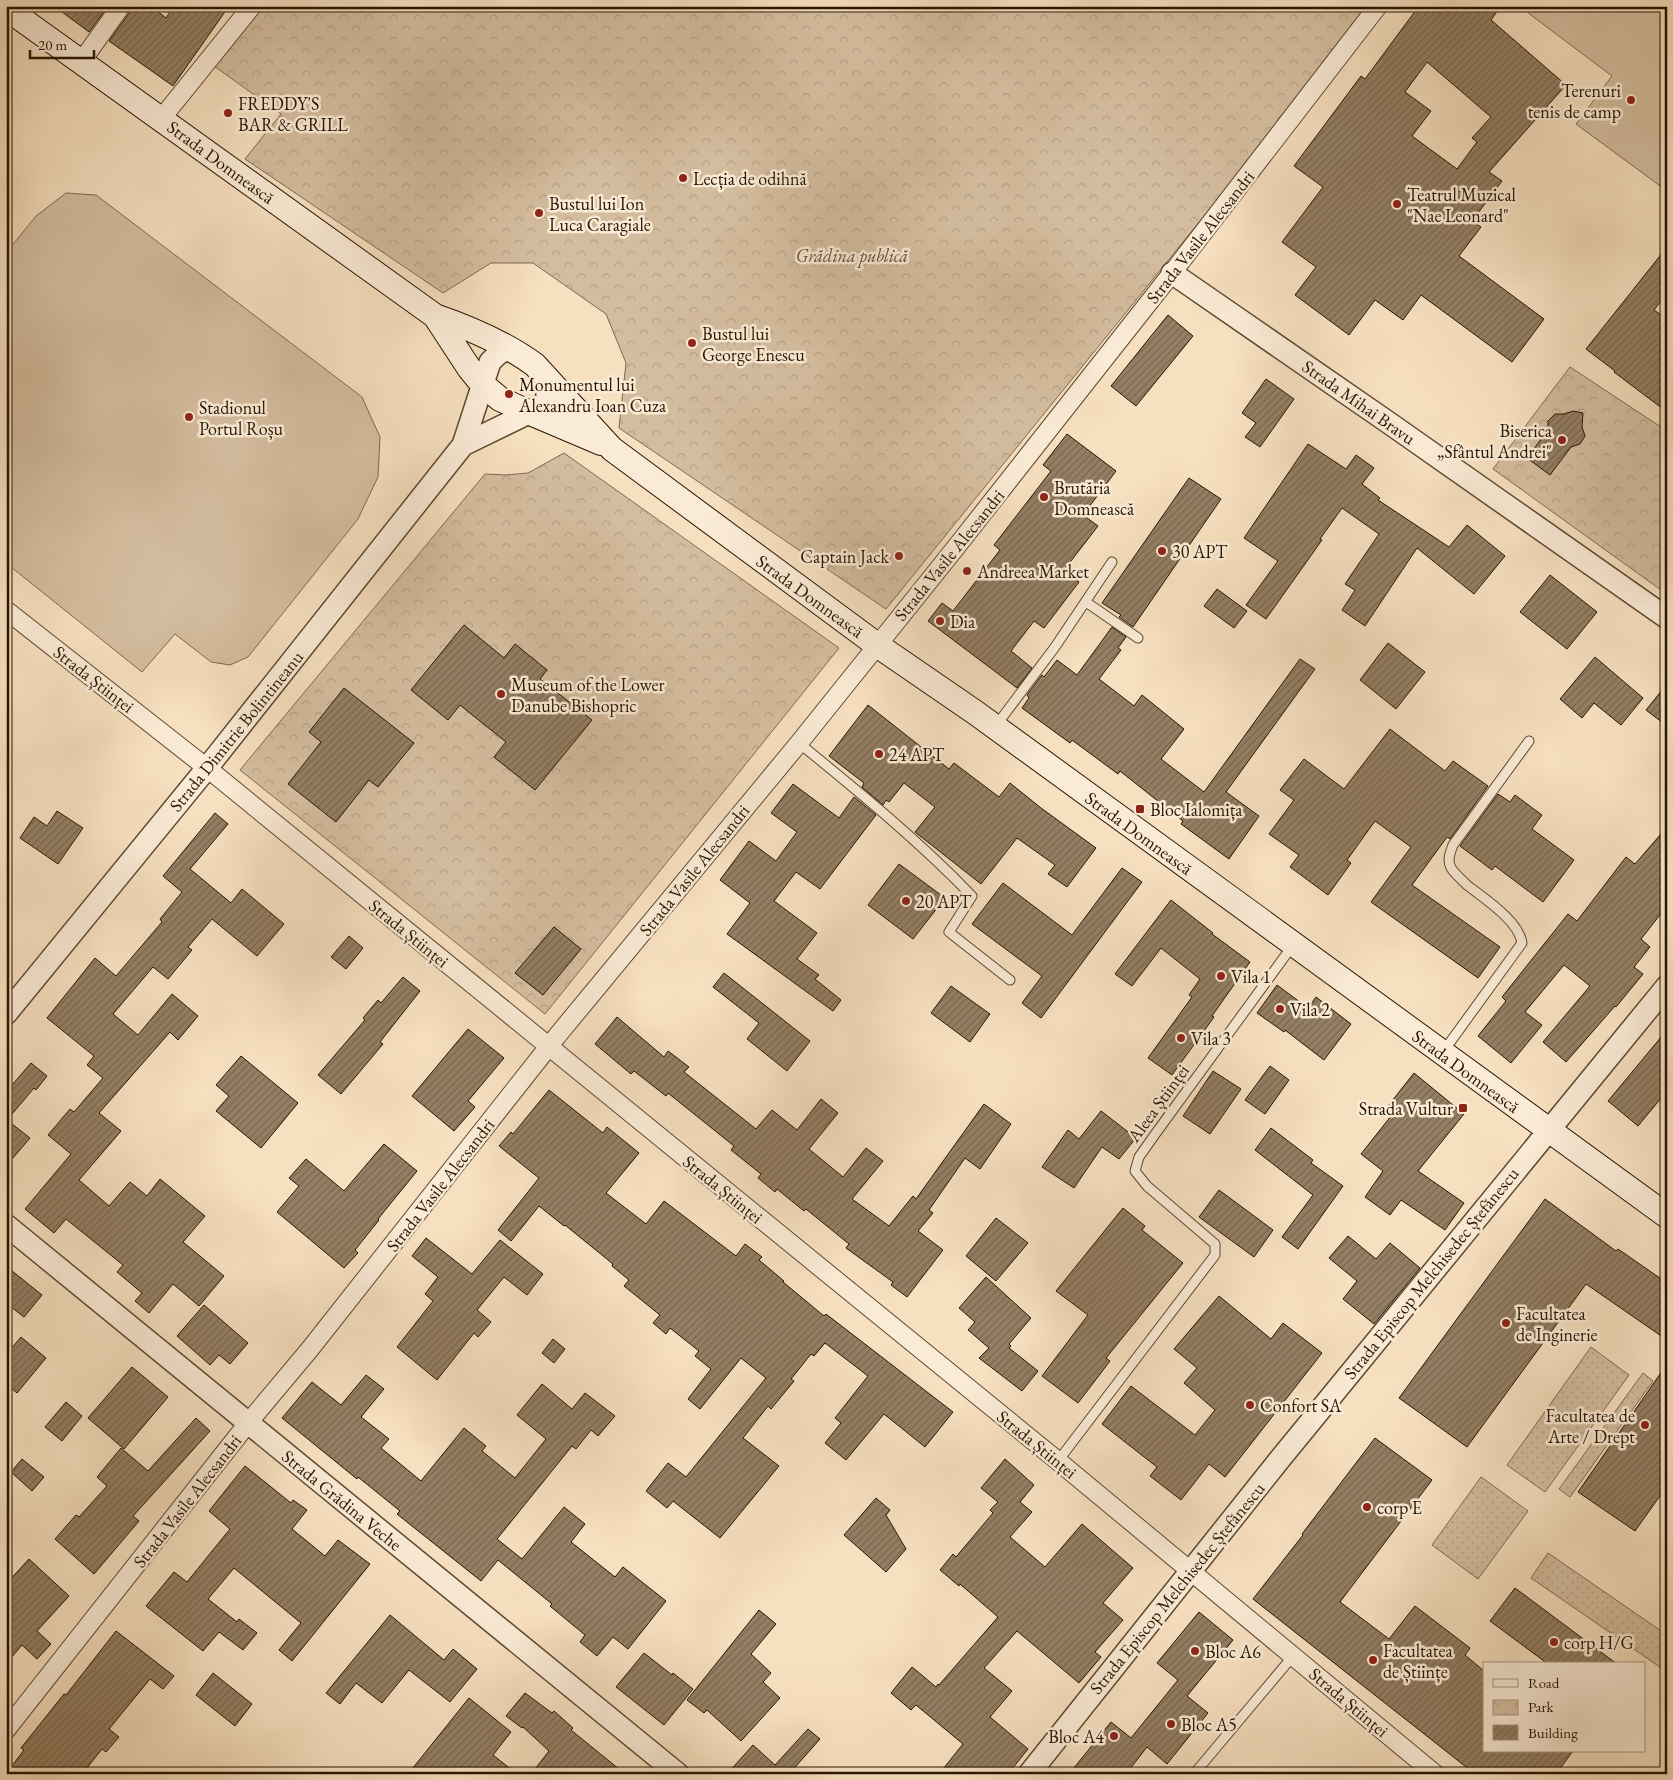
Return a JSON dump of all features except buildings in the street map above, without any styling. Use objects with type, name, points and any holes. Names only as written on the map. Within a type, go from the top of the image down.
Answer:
[{"type":"main road","name":"Strada Domnească","points":[[6,8],[435,316],[460,324],[509,348],[535,365],[612,449]]},
{"type":"main road","name":"Strada Domnească","points":[[435,316],[482,384],[500,399],[612,449],[877,645],[995,727],[1293,946],[1667,1216]]},
{"type":"street","points":[[81,62],[121,6]]},
{"type":"street","points":[[161,119],[252,6]]},
{"type":"street","name":"Strada Vasile Alecsandri","points":[[6,1730],[248,1423],[316,1342],[549,1047],[799,743],[877,645],[1172,273],[1378,6]]},
{"type":"street","name":"Strada Mihai Bravu","points":[[1172,273],[1400,430],[1667,618]]},
{"type":"street","name":"Strada Dimitrie Bolintineanu","points":[[6,1014],[207,768],[463,445],[490,362],[498,354],[509,348]]},
{"type":"street","name":"Strada Dimitrie Bolintineanu","points":[[463,445],[539,408],[546,402],[548,380]]},
{"type":"street","name":"Strada Științei","points":[[6,610],[207,768],[1058,1461],[1435,1774]]},
{"type":"street","name":"Strada Episcop Melchisedec Ștefănescu","points":[[1029,1774],[1190,1571],[1667,986]]},
{"type":"street","name":"Strada Grădina Veche","points":[[6,1225],[678,1774]]},
{"type":"lane","points":[[995,727],[1055,647],[1112,562]]},
{"type":"lane","points":[[1086,602],[1138,638]]},
{"type":"lane","points":[[1442,1053],[1522,944],[1520,935],[1513,924],[1458,877],[1451,867],[1449,857],[1453,845],[1530,741]]},
{"type":"lane","points":[[799,743],[894,821],[940,862],[972,896],[949,932],[1010,980]]},
{"type":"lane","name":"Aleea Științei","points":[[1058,1461],[1215,1255],[1214,1244],[1147,1186],[1135,1171],[1139,1157],[1293,946]]},
{"type":"lane","points":[[1194,1774],[1294,1656]]},
{"type":"green space","name":"Grădina publică","points":[[252,6],[1374,6],[886,609],[619,428],[626,363],[606,314],[533,263],[491,263],[443,293],[245,159],[281,114],[207,61]]},
{"type":"green space","name":"Terenuri tenis de camp","points":[[1519,6],[1648,6],[1656,12],[1660,6],[1667,6],[1667,191],[1576,124],[1612,76]]},
{"type":"green space","name":"Stadionul Portul Roșu","points":[[66,193],[96,195],[362,397],[380,437],[378,477],[358,519],[248,657],[230,665],[211,662],[175,634],[142,672],[6,563],[6,253],[36,216]]},
{"type":"green space","points":[[1570,367],[1667,431],[1667,582],[1661,590],[1493,469]]},
{"type":"green space","points":[[564,453],[839,648],[545,1014],[240,770],[485,474],[528,473]]},
{"type":"green space","points":[[1591,1347],[1629,1375],[1545,1492],[1507,1465]]},
{"type":"green space","points":[[1643,1373],[1653,1381],[1570,1497],[1559,1489]]},
{"type":"green space","points":[[1481,1477],[1528,1511],[1478,1579],[1432,1545]]},
{"type":"green space","points":[[1548,1553],[1667,1635],[1667,1672],[1531,1578]]},
{"type":"place","name":"Terenuri tenis de camp","points":[[1631,100]]},
{"type":"place","name":"FREDDY'S BAR & GRILL","points":[[228,113]]},
{"type":"place","name":"Lecția de odihnă","points":[[683,178]]},
{"type":"place","name":"Teatrul Muzical \"Nae Leonard\"","points":[[1397,204]]},
{"type":"place","name":"Bustul lui Ion Luca Caragiale","points":[[539,213]]},
{"type":"place","name":"Bustul lui George Enescu","points":[[692,343]]},
{"type":"place","name":"Monumentul lui Alexandru Ioan Cuza","points":[[509,394]]},
{"type":"place","name":"Stadionul Portul Roșu","points":[[189,417]]},
{"type":"place","name":"Biserica „Sfântul Andrei\"","points":[[1562,440]]},
{"type":"place","name":"Brutăria Domnească","points":[[1044,497]]},
{"type":"place","name":"30 APT","points":[[1162,551]]},
{"type":"place","name":"Captain Jack","points":[[899,556]]},
{"type":"place","name":"Andreea Market","points":[[967,571]]},
{"type":"place","name":"Dia","points":[[940,621]]},
{"type":"place","name":"Museum of the Lower Danube Bishopric","points":[[501,694]]},
{"type":"place","name":"24 APT","points":[[879,754]]},
{"type":"place","name":"Bloc Ialomița","points":[[1140,809]]},
{"type":"place","name":"20 APT","points":[[906,901]]},
{"type":"place","name":"Vila 1","points":[[1221,976]]},
{"type":"place","name":"Vila 2","points":[[1280,1009]]},
{"type":"place","name":"Vila 3","points":[[1181,1038]]},
{"type":"place","name":"Strada Vultur","points":[[1463,1108]]},
{"type":"place","name":"Facultatea de Inginerie","points":[[1506,1323]]},
{"type":"place","name":"Confort SA","points":[[1250,1405]]},
{"type":"place","name":"Facultatea de Arte / Drept","points":[[1645,1425]]},
{"type":"place","name":"corp E","points":[[1367,1507]]},
{"type":"place","name":"corp H/G","points":[[1554,1642]]},
{"type":"place","name":"Bloc A6","points":[[1195,1651]]},
{"type":"place","name":"Facultatea de Științe","points":[[1373,1660]]},
{"type":"place","name":"Bloc A5","points":[[1171,1724]]},
{"type":"place","name":"Bloc A4","points":[[1114,1736]]}]
